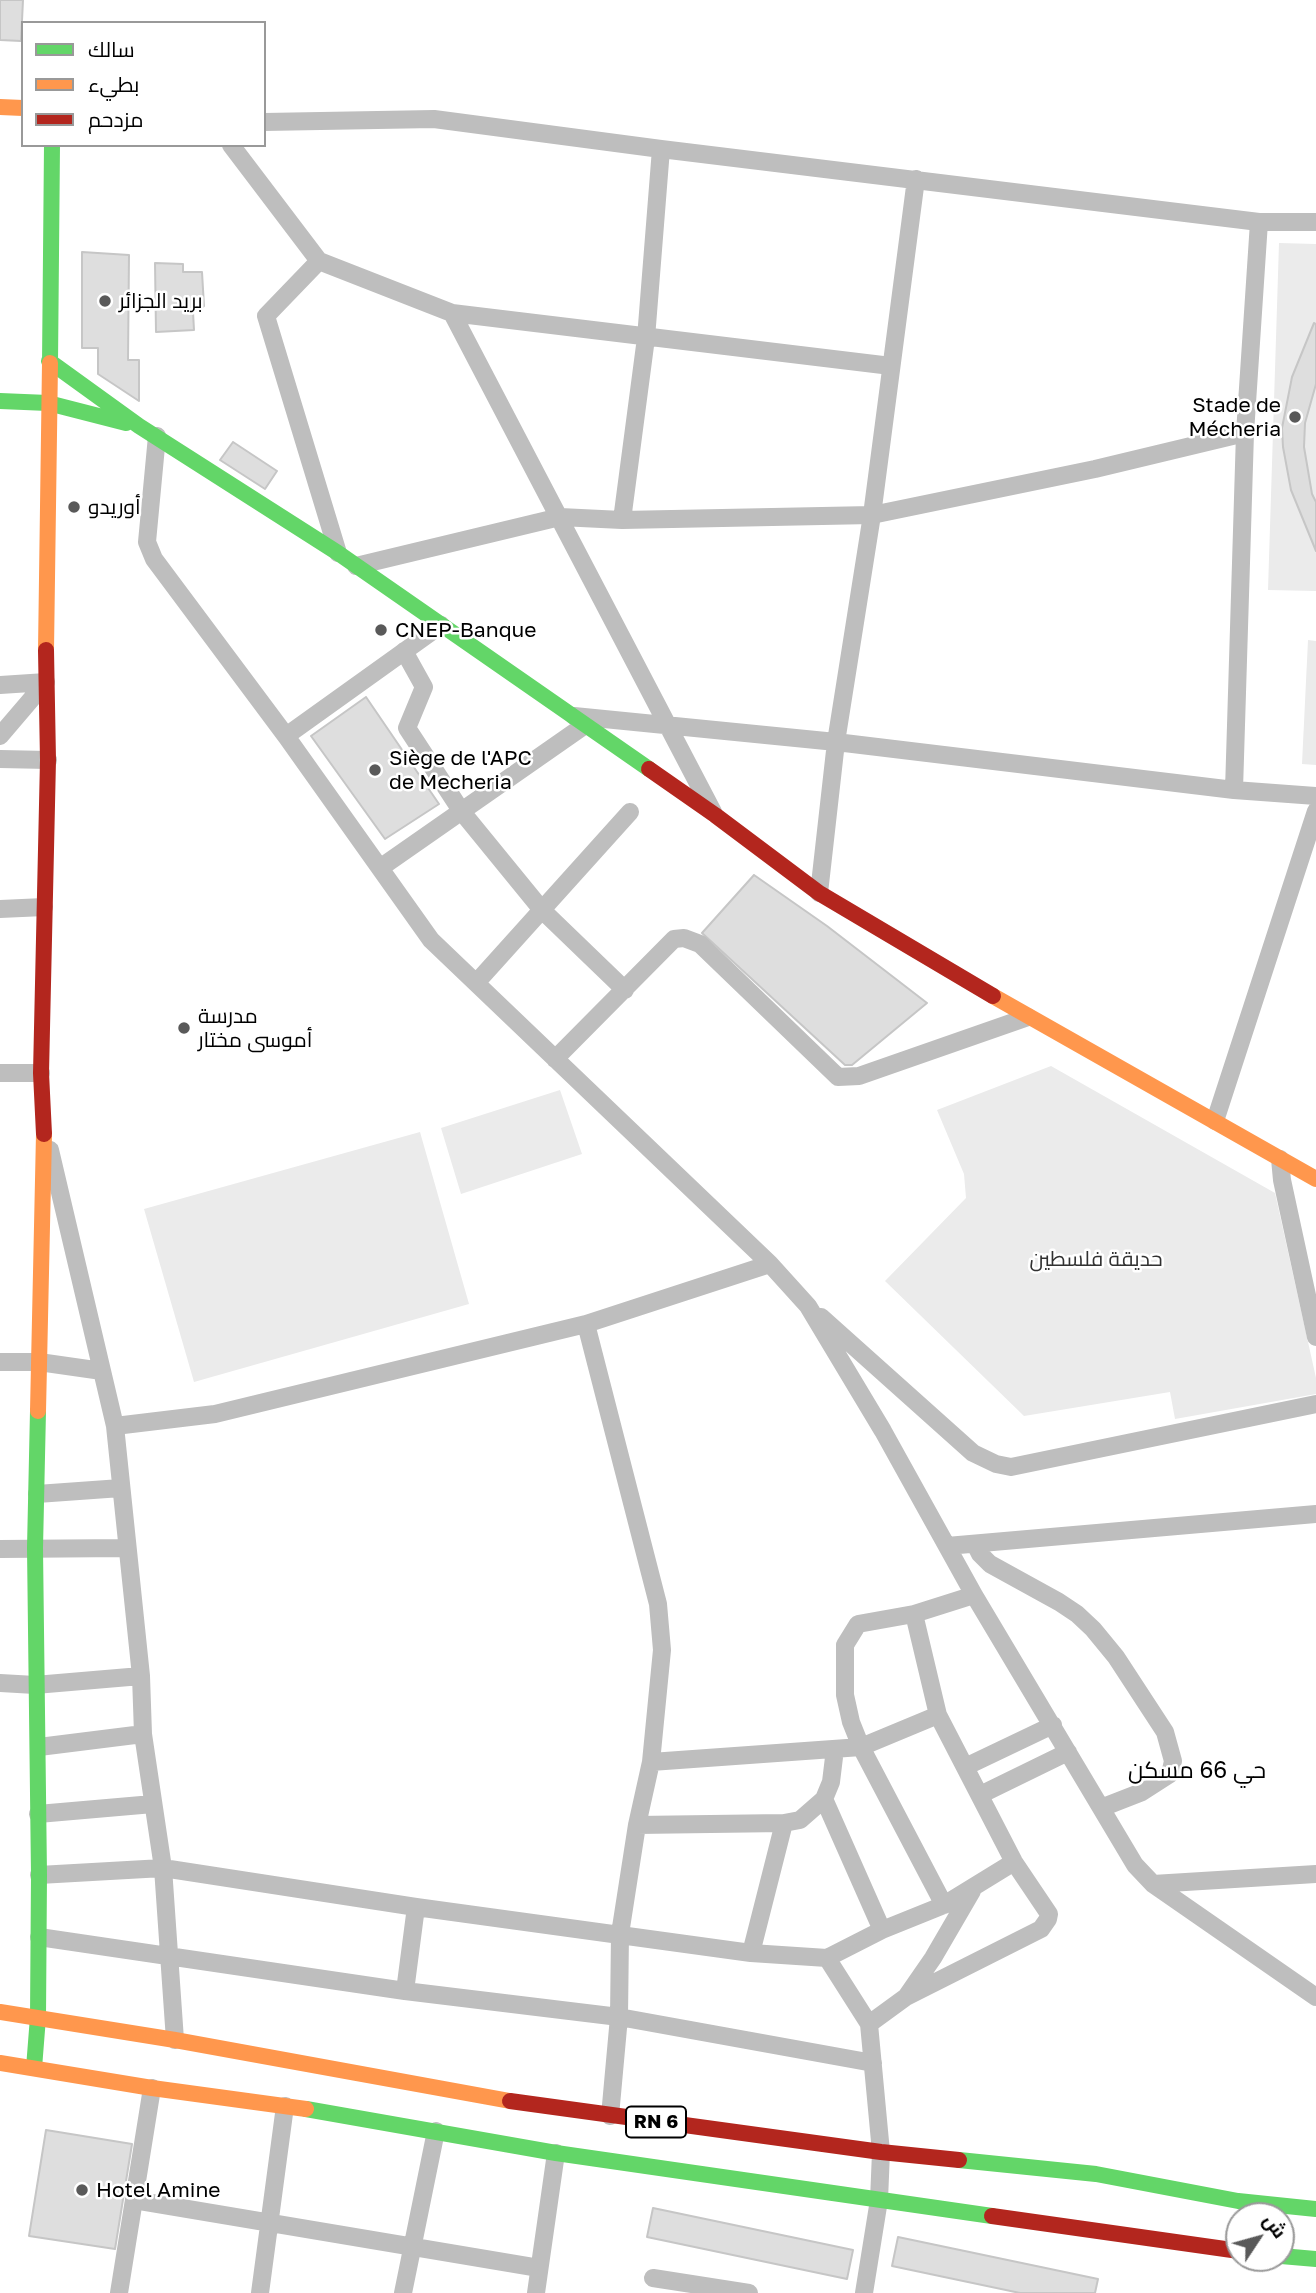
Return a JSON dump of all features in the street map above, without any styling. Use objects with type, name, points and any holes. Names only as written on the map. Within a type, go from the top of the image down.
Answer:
[{"type":"main road","points":[[0,107],[21,108]]},
{"type":"main road","points":[[34,2068],[39,1937],[35,1548],[44,1126],[41,1073],[48,760],[46,682],[51,147]]},
{"type":"main road","points":[[49,361],[139,426],[338,553],[715,815],[819,893],[1028,1017],[1316,1179]]},
{"type":"main road","points":[[0,401],[48,402],[139,426]]},
{"type":"main road","name":"RN 6","points":[[0,2012],[175,2039],[480,2097],[881,2152],[1096,2174],[1238,2202],[1316,2209]]},
{"type":"main road","name":"RN 6","points":[[0,2063],[436,2130],[555,2153],[1225,2249]]},
{"type":"main road","points":[[1295,2257],[1316,2259]]},
{"type":"street","points":[[266,122],[434,119],[1259,222],[1315,219]]},
{"type":"street","points":[[233,147],[319,261],[453,313],[891,366]]},
{"type":"street","points":[[622,520],[646,338],[661,149]]},
{"type":"street","points":[[819,893],[836,742],[872,515],[916,179]]},
{"type":"street","points":[[1234,790],[1245,433],[1259,222]]},
{"type":"street","points":[[319,261],[266,316],[338,553]]},
{"type":"street","points":[[453,313],[715,815]]},
{"type":"street","points":[[356,566],[560,517],[622,520],[872,515],[1095,469],[1245,433]]},
{"type":"street","points":[[157,436],[147,542],[150,551],[431,940],[770,1264],[808,1306],[973,1453],[996,1465],[1010,1467],[1316,1404]]},
{"type":"street","points":[[286,736],[441,625]]},
{"type":"street","points":[[404,651],[424,687],[407,729],[462,812],[542,910],[625,990]]},
{"type":"street","points":[[0,685],[46,682]]},
{"type":"street","points":[[0,736],[46,682]]},
{"type":"street","points":[[380,869],[462,812],[578,720],[667,724],[1234,790],[1316,796]]},
{"type":"street","points":[[0,759],[48,760]]},
{"type":"street","points":[[1215,1121],[1316,811]]},
{"type":"street","points":[[476,983],[630,812]]},
{"type":"street","points":[[0,909],[44,907]]},
{"type":"street","points":[[555,1059],[674,939],[692,940],[838,1077],[859,1076],[1028,1017]]},
{"type":"street","points":[[0,1073],[41,1073]]},
{"type":"street","points":[[44,1126],[115,1426],[141,1676],[144,1734],[163,1868],[175,2039]]},
{"type":"street","points":[[1280,1159],[1282,1180],[1316,1337]]},
{"type":"street","points":[[115,1426],[215,1415],[586,1324],[770,1264]]},
{"type":"street","points":[[808,1306],[1125,1851],[1153,1884],[1316,1997]]},
{"type":"street","points":[[586,1324],[658,1604],[662,1650],[651,1762],[637,1825],[620,1934],[619,2017],[610,2116]]},
{"type":"street","points":[[0,1362],[39,1362],[102,1371]]},
{"type":"street","points":[[37,1493],[121,1488]]},
{"type":"street","points":[[947,1546],[1316,1514]]},
{"type":"street","points":[[975,1544],[990,1564],[1059,1602],[1093,1629],[1116,1657],[1165,1731],[1173,1761],[1170,1774],[1142,1792],[1101,1808]]},
{"type":"street","points":[[0,1549],[127,1548]]},
{"type":"street","points":[[944,1905],[861,1747],[851,1722],[845,1695],[845,1645],[858,1624],[915,1614],[974,1595]]},
{"type":"street","points":[[869,2024],[906,1997],[1041,1929],[1049,1914],[1014,1862],[938,1715],[915,1614]]},
{"type":"street","points":[[0,1683],[36,1685],[141,1676]]},
{"type":"street","points":[[651,1762],[861,1747],[938,1715]]},
{"type":"street","points":[[965,1767],[1053,1725]]},
{"type":"street","points":[[38,1747],[144,1734]]},
{"type":"street","points":[[637,1825],[783,1823],[800,1820],[824,1799],[831,1782],[835,1749]]},
{"type":"street","points":[[980,1795],[1068,1752]]},
{"type":"street","points":[[824,1799],[882,1930]]},
{"type":"street","points":[[38,1814],[153,1804]]},
{"type":"street","points":[[751,1953],[783,1823]]},
{"type":"street","points":[[39,1875],[163,1868],[416,1907],[751,1953],[827,1958],[882,1930],[944,1905],[1014,1862]]},
{"type":"street","points":[[1153,1884],[1316,1874]]},
{"type":"street","points":[[906,1997],[933,1958],[974,1888]]},
{"type":"street","points":[[405,1991],[416,1907]]},
{"type":"street","points":[[39,1937],[405,1991],[619,2017],[873,2063]]},
{"type":"street","points":[[827,1958],[869,2024],[881,2152],[879,2200],[863,2293]]},
{"type":"street","points":[[118,2293],[152,2088]]},
{"type":"street","points":[[260,2293],[285,2106]]},
{"type":"street","points":[[404,2293],[436,2130]]},
{"type":"street","points":[[536,2293],[555,2153]]},
{"type":"street","points":[[134,2200],[539,2268]]},
{"type":"street","points":[[653,2278],[749,2293]]},
{"type":"green space","name":"Stade de Mécheria","points":[[1279,243],[1316,244],[1316,591],[1268,590]]},
{"type":"green space","points":[[1308,640],[1316,641],[1316,765],[1302,764]]},
{"type":"green space","name":"حديقة فلسطين","points":[[1051,1066],[1275,1193],[1316,1378],[1316,1394],[1175,1419],[1170,1392],[1024,1416],[885,1281],[966,1198],[964,1174],[937,1110]]},
{"type":"green space","points":[[560,1090],[582,1154],[461,1194],[441,1128]]},
{"type":"green space","points":[[420,1132],[469,1304],[194,1382],[144,1209]]},
{"type":"building","points":[[0,0],[23,0],[21,41],[0,40]]},
{"type":"building","name":"بريد الجزائر","points":[[82,252],[129,255],[128,360],[139,360],[139,401],[98,374],[98,348],[82,348]]},
{"type":"building","points":[[155,263],[183,264],[183,272],[202,272],[204,306],[193,312],[194,330],[156,332]]},
{"type":"building","points":[[1314,323],[1316,384],[1305,423],[1304,447],[1312,494],[1316,502],[1316,551],[1291,490],[1282,428],[1292,377]]},
{"type":"building","points":[[233,442],[277,471],[265,489],[220,460]]},
{"type":"building","name":"Siège de l'APC de Mecheria","points":[[366,697],[439,804],[385,839],[311,736]]},
{"type":"building","points":[[754,875],[827,926],[927,1003],[852,1065],[845,1065],[702,933]]},
{"type":"building","name":"Hotel Amine","points":[[46,2130],[132,2144],[115,2249],[29,2236]]},
{"type":"building","points":[[653,2208],[853,2250],[847,2279],[647,2237]]},
{"type":"building","points":[[898,2237],[1098,2279],[1095,2293],[1020,2293],[892,2266]]},
{"type":"traffic: fast","points":[[50,363],[52,147]]},
{"type":"traffic: fast","points":[[49,361],[139,426],[338,553],[649,769]]},
{"type":"traffic: fast","points":[[0,401],[48,403],[126,423]]},
{"type":"traffic: fast","points":[[34,2068],[38,2017],[39,1875],[35,1548],[38,1411]]},
{"type":"traffic: fast","points":[[306,2109],[556,2153],[992,2216]]},
{"type":"traffic: fast","points":[[959,2160],[1096,2174],[1238,2201],[1316,2209]]},
{"type":"traffic: fast","points":[[1295,2257],[1316,2259]]},
{"type":"traffic: slow","points":[[0,107],[21,108]]},
{"type":"traffic: slow","points":[[46,650],[50,363]]},
{"type":"traffic: slow","points":[[993,996],[1316,1179]]},
{"type":"traffic: slow","points":[[38,1411],[44,1134]]},
{"type":"traffic: slow","points":[[0,2012],[175,2040],[510,2101]]},
{"type":"traffic: slow","points":[[0,2063],[152,2088],[306,2109]]},
{"type":"traffic: jam","points":[[44,1134],[41,1073],[48,760],[46,650]]},
{"type":"traffic: jam","points":[[649,769],[819,893],[993,996]]},
{"type":"traffic: jam","points":[[510,2101],[881,2152],[959,2160]]},
{"type":"traffic: jam","points":[[992,2216],[1225,2249]]},
{"type":"place","name":"بريد الجزائر","points":[[105,301]]},
{"type":"place","name":"Stade de Mécheria","points":[[1295,417]]},
{"type":"place","name":"أوريدو","points":[[74,507]]},
{"type":"place","name":"CNEP-Banque","points":[[381,630]]},
{"type":"place","name":"Siège de l'APC de Mecheria","points":[[375,770]]},
{"type":"place","name":"مدرسة أموسى مختار","points":[[184,1028]]},
{"type":"place","name":"Hotel Amine","points":[[82,2190]]},
{"type":"district","name":"حي 66 مسكن","points":[[1197,1771]]}]
